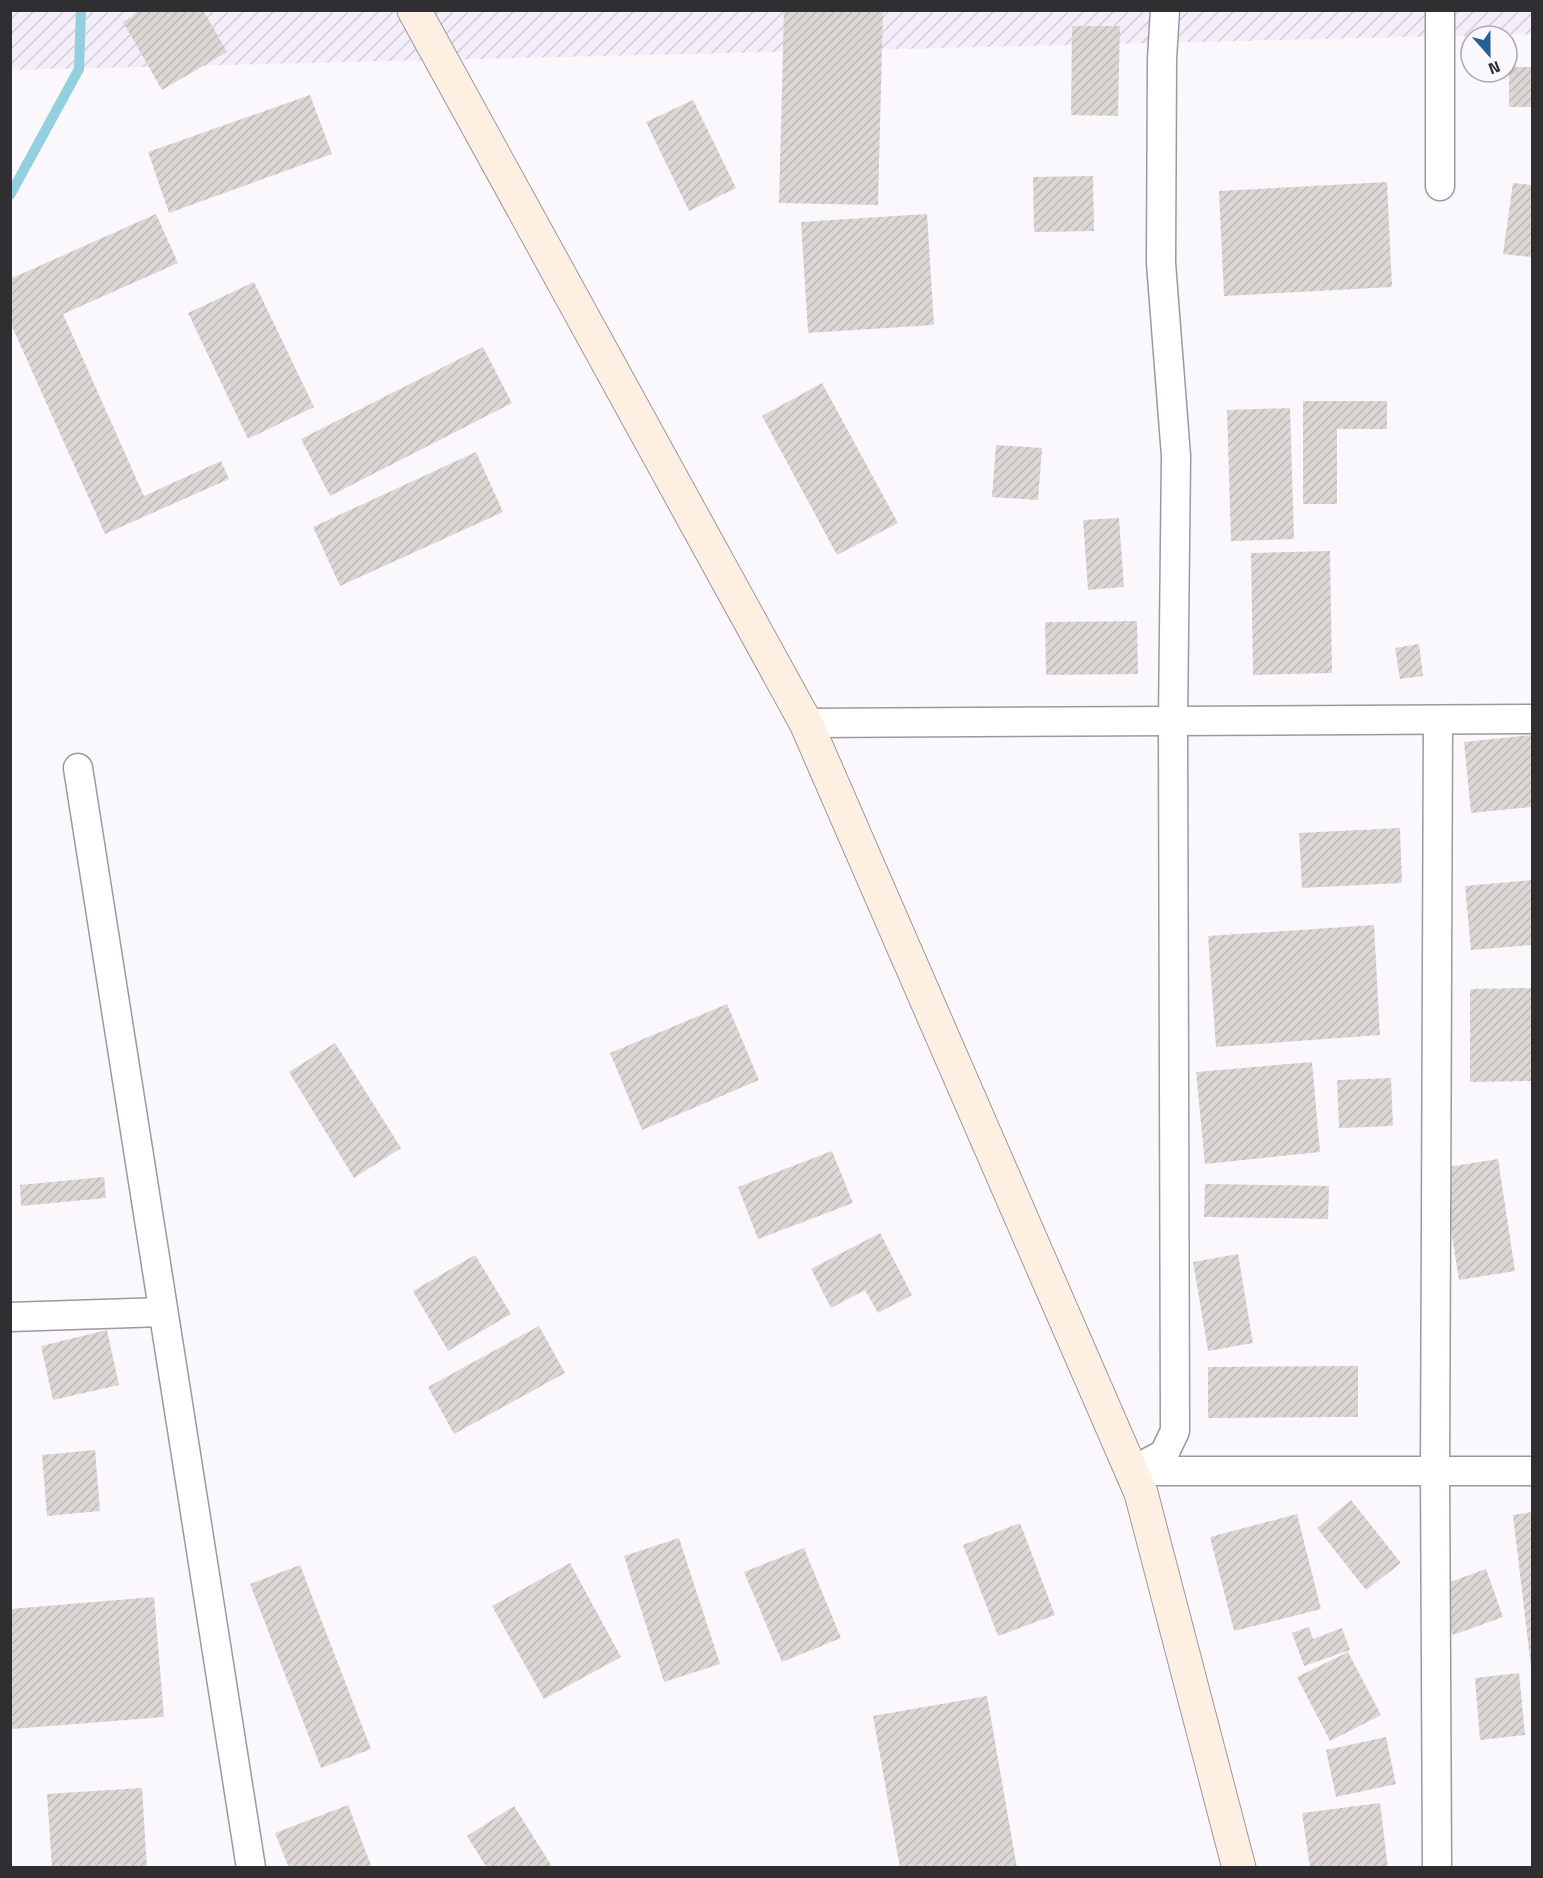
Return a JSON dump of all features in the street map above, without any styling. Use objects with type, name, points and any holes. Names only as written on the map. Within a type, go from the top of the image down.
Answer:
[{"type":"main road","points":[[414,10],[806,723],[1132,1470],[1141,1494],[1239,1868]]},
{"type":"street","points":[[1132,1470],[1164,1454],[1175,1431],[1173,721],[1176,456],[1161,263],[1162,59],[1165,10]]},
{"type":"street","points":[[1440,10],[1440,186]]},
{"type":"street","points":[[806,723],[1533,719]]},
{"type":"street","points":[[1437,1868],[1435,1471],[1438,720]]},
{"type":"street","points":[[78,768],[251,1868]]},
{"type":"street","points":[[10,1317],[164,1312]]},
{"type":"street","points":[[1132,1470],[1533,1471]]},
{"type":"shaded area","points":[[1532,10],[1532,34],[1519,34],[1519,24],[1459,24],[1459,36],[11,70],[10,11]]},
{"type":"building","points":[[143,10],[203,10],[227,52],[162,90],[123,22]]},
{"type":"building","points":[[784,10],[883,10],[878,205],[779,203]]},
{"type":"building","points":[[1072,26],[1120,26],[1118,116],[1071,115]]},
{"type":"building","points":[[1519,67],[1532,67],[1532,107],[1509,107],[1509,84],[1519,84]]},
{"type":"building","points":[[310,95],[332,154],[169,213],[148,152]]},
{"type":"building","points":[[693,100],[736,188],[689,211],[646,122]]},
{"type":"building","points":[[1093,176],[1094,231],[1034,232],[1033,177]]},
{"type":"building","points":[[1387,182],[1392,287],[1224,296],[1219,191]]},
{"type":"building","points":[[1513,183],[1532,185],[1532,257],[1503,254]]},
{"type":"building","points":[[156,214],[178,263],[63,314],[144,496],[221,461],[229,479],[105,534],[10,322],[10,279]]},
{"type":"building","points":[[927,214],[934,325],[808,333],[801,222]]},
{"type":"building","points":[[254,282],[314,407],[248,439],[188,313]]},
{"type":"building","points":[[483,347],[512,403],[330,496],[301,439]]},
{"type":"building","points":[[822,383],[898,523],[837,555],[762,416]]},
{"type":"building","points":[[1303,401],[1387,401],[1387,429],[1337,429],[1337,504],[1303,504]]},
{"type":"building","points":[[1290,408],[1294,539],[1231,541],[1227,410]]},
{"type":"building","points":[[996,445],[1042,448],[1038,500],[992,497]]},
{"type":"building","points":[[476,452],[503,512],[340,586],[313,527]]},
{"type":"building","points":[[1119,518],[1124,587],[1088,590],[1083,520]]},
{"type":"building","points":[[1330,551],[1332,673],[1253,675],[1251,553]]},
{"type":"building","points":[[1137,621],[1138,674],[1046,675],[1045,622]]},
{"type":"building","points":[[1419,644],[1423,676],[1400,679],[1395,648]]},
{"type":"building","points":[[1532,735],[1532,807],[1471,813],[1464,742]]},
{"type":"building","points":[[1400,828],[1402,883],[1302,888],[1299,833]]},
{"type":"building","points":[[1532,880],[1532,945],[1471,950],[1465,886]]},
{"type":"building","points":[[1374,925],[1380,1035],[1216,1047],[1208,936]]},
{"type":"building","points":[[1532,988],[1532,1081],[1470,1082],[1470,989]]},
{"type":"building","points":[[727,1004],[759,1080],[642,1130],[610,1053]]},
{"type":"building","points":[[335,1043],[401,1148],[354,1178],[289,1072]]},
{"type":"building","points":[[1312,1062],[1320,1152],[1205,1164],[1196,1072]]},
{"type":"building","points":[[1391,1078],[1393,1126],[1339,1128],[1337,1080]]},
{"type":"building","points":[[832,1151],[853,1203],[758,1239],[738,1187]]},
{"type":"building","points":[[1498,1159],[1515,1271],[1459,1280],[1441,1168]]},
{"type":"building","points":[[104,1177],[106,1198],[21,1206],[20,1185]]},
{"type":"building","points":[[1205,1184],[1329,1186],[1328,1219],[1204,1217]]},
{"type":"building","points":[[880,1233],[912,1295],[878,1313],[865,1290],[831,1308],[811,1269]]},
{"type":"building","points":[[1238,1254],[1253,1343],[1208,1351],[1193,1262]]},
{"type":"building","points":[[475,1255],[511,1314],[448,1351],[413,1291]]},
{"type":"building","points":[[539,1326],[565,1373],[454,1434],[428,1387]]},
{"type":"building","points":[[107,1330],[119,1385],[53,1400],[41,1346]]},
{"type":"building","points":[[1358,1366],[1358,1417],[1208,1418],[1208,1367]]},
{"type":"building","points":[[95,1450],[100,1511],[47,1516],[42,1455]]},
{"type":"building","points":[[1351,1500],[1401,1563],[1366,1590],[1317,1528]]},
{"type":"building","points":[[1532,1512],[1532,1667],[1531,1667],[1513,1515]]},
{"type":"building","points":[[1297,1514],[1321,1609],[1234,1631],[1210,1537]]},
{"type":"building","points":[[1020,1523],[1055,1615],[998,1636],[963,1545]]},
{"type":"building","points":[[679,1538],[720,1664],[664,1682],[624,1556]]},
{"type":"building","points":[[804,1548],[841,1638],[782,1662],[744,1572]]},
{"type":"building","points":[[570,1563],[621,1657],[544,1699],[492,1606]]},
{"type":"building","points":[[300,1565],[371,1749],[321,1768],[250,1584]]},
{"type":"building","points":[[1486,1569],[1503,1617],[1453,1635],[1436,1587]]},
{"type":"building","points":[[154,1597],[164,1717],[12,1729],[10,1609]]},
{"type":"building","points":[[1309,1627],[1313,1639],[1342,1628],[1350,1650],[1304,1666],[1292,1633]]},
{"type":"building","points":[[1348,1652],[1381,1715],[1330,1741],[1297,1677]]},
{"type":"building","points":[[1519,1673],[1525,1735],[1480,1740],[1475,1678]]},
{"type":"building","points":[[987,1696],[1017,1868],[900,1868],[873,1716]]},
{"type":"building","points":[[1386,1737],[1396,1784],[1336,1797],[1326,1750]]},
{"type":"building","points":[[142,1788],[147,1868],[52,1868],[47,1794]]},
{"type":"building","points":[[1380,1803],[1388,1868],[1310,1868],[1302,1813]]},
{"type":"building","points":[[348,1805],[372,1868],[289,1868],[275,1833]]},
{"type":"building","points":[[514,1806],[553,1868],[487,1868],[467,1836]]},
{"type":"waterway","points":[[10,195],[79,69],[81,10]]}]
